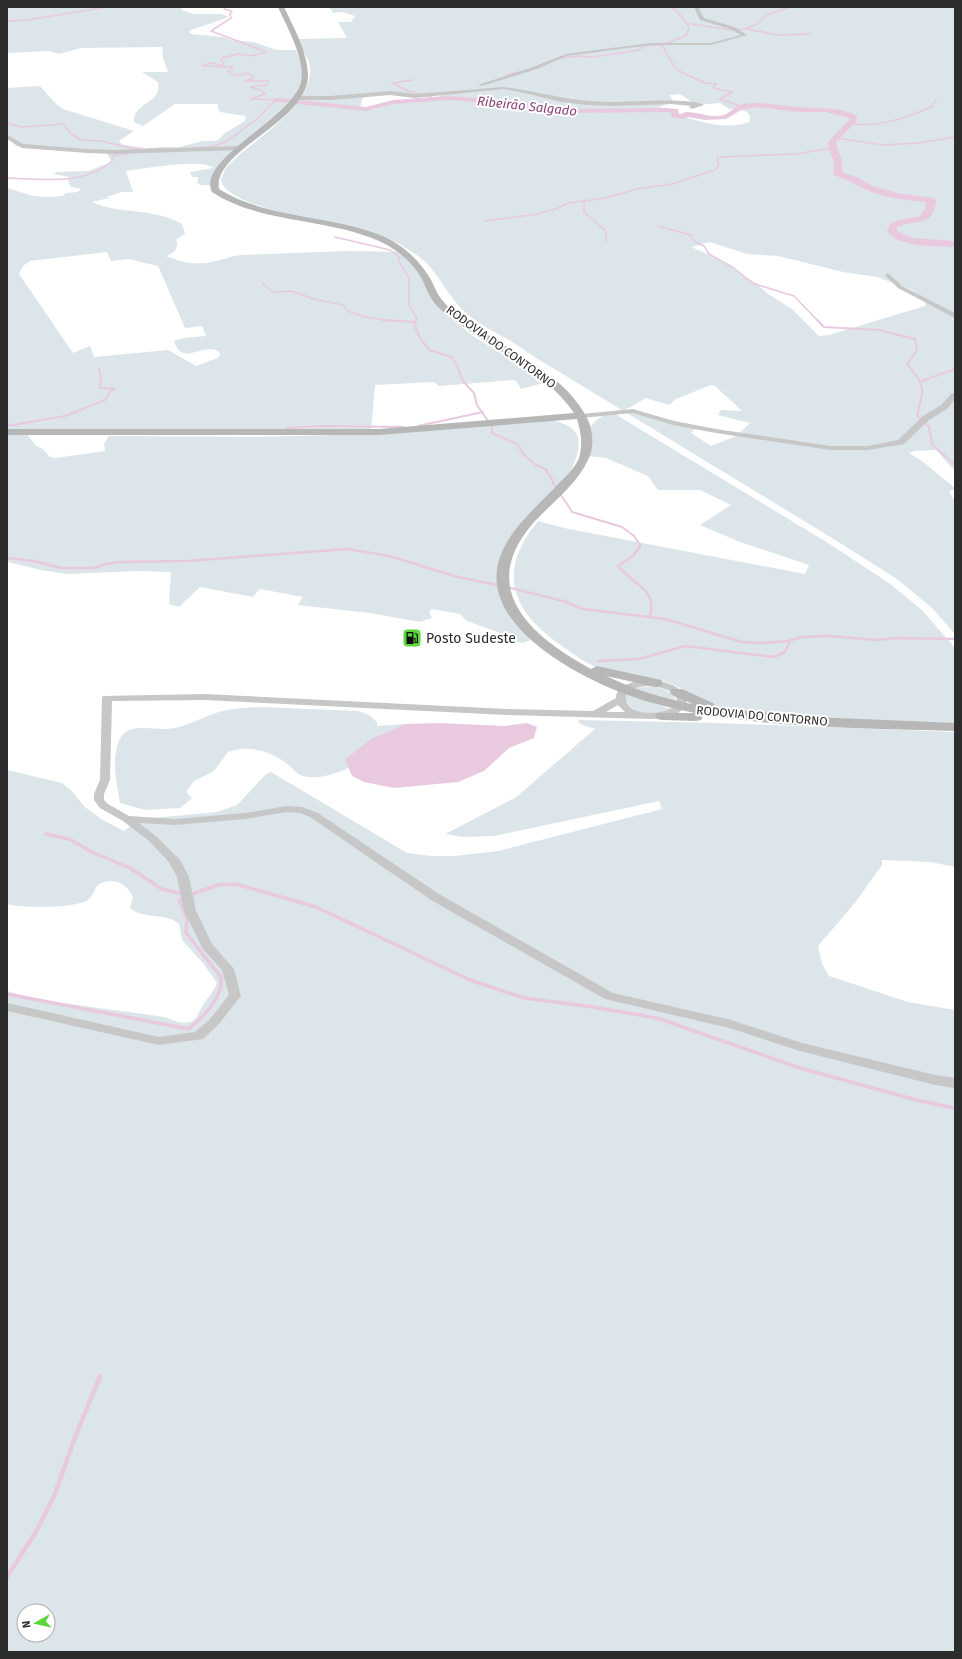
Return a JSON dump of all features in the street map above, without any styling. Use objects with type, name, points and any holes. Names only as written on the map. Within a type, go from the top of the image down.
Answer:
[{"type":"main road","name":"RODOVIA DO CONTORNO","points":[[281,7],[294,36],[304,66],[305,82],[297,98],[224,162],[216,172],[213,183],[215,190],[224,197],[264,210],[324,222],[372,235],[400,248],[419,267],[438,302],[480,334],[538,371],[556,385],[574,405],[581,416],[587,437],[584,457],[574,475],[519,533],[506,558],[502,582],[505,594],[517,619],[537,640],[621,695],[680,707],[739,716],[849,724],[955,726]]},
{"type":"main road","points":[[7,432],[379,432],[581,416]]},
{"type":"main road","points":[[564,659],[611,674],[656,683]]},
{"type":"main road","points":[[677,692],[703,705],[739,716]]},
{"type":"main road","points":[[662,716],[739,716]]},
{"type":"street","points":[[454,93],[535,68],[566,55],[651,44],[711,44],[746,35],[732,28],[702,19],[696,7]]},
{"type":"street","points":[[297,98],[331,98],[390,93],[410,96],[509,88],[555,99],[587,103],[611,104],[671,102],[701,105],[692,107]]},
{"type":"street","points":[[7,137],[22,146],[87,151],[115,152],[240,148]]},
{"type":"street","points":[[888,275],[904,289],[955,316]]},
{"type":"street","points":[[581,416],[633,411],[673,423],[716,432],[830,448],[868,448],[901,442],[926,418],[944,406],[955,395]]},
{"type":"street","points":[[7,1007],[159,1041],[198,1036],[214,1022],[235,996],[228,969],[208,946],[190,911],[183,877],[174,860],[154,839],[127,819],[104,806],[99,800],[99,794],[105,780],[107,698],[205,696],[507,712],[646,716],[662,716],[675,711],[680,707],[682,701],[681,696],[677,692],[664,685],[656,683],[637,684],[596,714]]},
{"type":"street","points":[[621,695],[623,706],[629,711],[646,716]]},
{"type":"street","points":[[127,819],[175,822],[245,816],[287,809],[302,810],[314,814],[435,897],[608,996],[731,1024],[800,1047],[935,1080],[955,1083]]},
{"type":"shaded area","points":[[7,7],[179,7],[182,8],[181,10],[194,14],[221,14],[229,17],[191,30],[189,32],[191,34],[253,42],[277,50],[296,50],[302,64],[302,80],[296,94],[286,108],[221,165],[215,185],[201,185],[197,183],[198,177],[192,177],[190,172],[213,168],[207,165],[185,164],[145,168],[126,171],[133,192],[121,192],[107,197],[109,198],[92,202],[114,209],[159,215],[182,224],[185,233],[176,240],[177,246],[175,250],[166,256],[191,263],[209,263],[241,255],[349,251],[402,252],[409,259],[440,306],[454,321],[473,336],[547,382],[521,389],[516,381],[512,380],[439,386],[434,382],[375,385],[371,430],[7,430],[7,188],[33,196],[63,196],[66,193],[78,192],[81,189],[71,187],[68,181],[69,177],[54,174],[56,172],[88,171],[112,162],[106,152],[16,146],[7,135],[7,88],[40,86],[55,103],[63,109],[134,131],[119,141],[123,145],[146,148],[179,147],[203,141],[218,140],[225,133],[245,121],[246,116],[220,112],[218,109],[218,104],[175,104],[143,126],[134,122],[135,115],[138,110],[156,95],[158,89],[158,82],[142,72],[168,72],[163,58],[162,47],[81,48],[59,54],[49,51],[7,53]],"holes":[[[107,252],[111,261],[129,259],[158,266],[185,328],[202,326],[206,336],[184,338],[174,341],[178,349],[187,353],[212,349],[218,351],[220,354],[218,358],[196,366],[168,350],[94,357],[90,346],[73,353],[19,274],[23,266],[30,261]]]},
{"type":"shaded area","points":[[329,7],[955,7],[955,469],[952,468],[936,450],[914,451],[909,453],[922,461],[955,488],[949,491],[955,502],[955,634],[932,608],[897,579],[476,321],[456,303],[426,262],[405,248],[390,239],[375,233],[265,208],[244,200],[228,191],[221,180],[225,169],[278,123],[302,96],[308,82],[310,67],[307,57],[297,39],[347,38],[338,22],[351,22],[355,16],[343,12],[333,13]],"holes":[[[395,94],[440,94],[441,96],[439,98],[406,101],[366,110],[354,108],[361,106],[362,99],[366,96]],[[680,94],[696,105],[720,103],[729,109],[746,111],[750,116],[749,122],[731,126],[721,125],[702,122],[675,114],[673,111],[659,107],[674,102],[669,95]],[[710,242],[747,254],[778,256],[843,272],[877,277],[912,290],[926,300],[925,306],[829,335],[819,336],[792,309],[768,294],[757,284],[719,259],[691,247]],[[711,385],[715,386],[742,411],[721,410],[718,415],[750,423],[736,436],[711,446],[691,433],[698,426],[625,410],[646,398],[669,405],[676,399]]]},
{"type":"shaded area","points":[[610,411],[828,543],[889,583],[922,610],[955,648],[955,724],[795,718],[721,708],[707,703],[669,683],[617,674],[600,669],[589,664],[559,644],[542,630],[529,616],[520,602],[515,587],[514,572],[517,556],[525,539],[538,521],[564,528],[805,574],[809,565],[740,542],[700,525],[731,505],[700,490],[658,490],[648,476],[606,458],[587,456],[588,434],[592,425]]},
{"type":"shaded area","points":[[545,419],[571,428],[577,435],[579,444],[575,460],[569,473],[552,490],[503,555],[515,619],[531,640],[523,643],[515,642],[500,633],[467,621],[460,614],[431,609],[429,612],[432,618],[420,622],[370,613],[298,605],[303,597],[260,589],[253,597],[200,587],[179,607],[169,604],[171,573],[169,572],[138,571],[67,574],[7,562],[7,434],[27,434],[36,446],[43,449],[50,457],[55,458],[105,451],[104,444],[109,436],[257,437],[370,434]]},
{"type":"shaded area","points":[[653,686],[670,692],[675,697],[675,703],[632,690]]},
{"type":"shaded area","points":[[627,695],[672,709],[645,713],[628,704],[625,697]]},
{"type":"shaded area","points":[[261,707],[358,711],[369,715],[377,722],[377,726],[405,724],[371,739],[345,759],[349,768],[331,774],[319,777],[306,777],[298,774],[286,763],[266,752],[251,749],[236,750],[228,752],[214,771],[194,781],[186,792],[192,798],[180,808],[145,810],[120,803],[115,761],[118,745],[121,737],[125,733],[130,730],[142,728],[174,728],[222,711],[238,708]]},
{"type":"shaded area","points":[[579,720],[716,723],[955,732],[955,867],[931,862],[882,860],[882,865],[854,904],[818,946],[822,964],[829,976],[908,1002],[955,1010],[955,1652],[7,1652],[7,991],[40,1001],[165,1017],[178,1022],[186,1023],[194,1020],[217,983],[203,963],[182,940],[179,924],[167,918],[142,914],[130,908],[133,897],[127,888],[115,881],[99,884],[89,899],[74,905],[37,907],[7,904],[7,770],[62,783],[70,789],[85,807],[101,819],[124,831],[136,822],[153,818],[217,812],[237,805],[266,774],[271,772],[407,853],[432,856],[455,856],[498,851],[662,809],[659,801],[494,836],[462,837],[445,834],[515,798],[595,729],[578,722]]},
{"type":"shaded area","points":[[440,723],[505,726],[527,723],[537,727],[534,738],[509,748],[484,771],[458,782],[394,788],[364,782],[352,776],[345,759],[371,739],[405,724]]},
{"type":"waterway","points":[[7,21],[27,20],[107,7]]},
{"type":"waterway","name":"Ribeirão Salgado","points":[[225,7],[224,9],[232,11],[230,14],[231,18],[211,31],[267,52],[251,56],[238,54],[222,58],[221,61],[224,63],[222,65],[210,63],[203,66],[233,67],[228,71],[235,75],[247,73],[253,76],[253,78],[245,81],[268,81],[268,84],[266,85],[250,87],[261,90],[265,94],[251,99],[278,100]]},
{"type":"waterway","points":[[672,7],[686,23]]},
{"type":"waterway","points":[[686,23],[731,30],[744,29],[755,25],[769,14],[790,7]]},
{"type":"waterway","points":[[662,45],[687,35],[689,27],[686,23]]},
{"type":"waterway","points":[[746,29],[779,35],[810,34]]},
{"type":"waterway","points":[[561,58],[579,56],[593,57],[639,50],[645,46],[662,45]]},
{"type":"waterway","points":[[662,45],[675,68],[705,83],[716,84],[713,88],[732,92],[720,99],[743,107]]},
{"type":"waterway","points":[[506,75],[518,72]]},
{"type":"waterway","points":[[413,80],[392,83],[408,91],[434,98]]},
{"type":"waterway","name":"Ribeirão Salgado","points":[[278,100],[366,109],[393,102],[446,98],[492,101],[510,105],[530,106],[561,111],[667,110],[675,111],[675,115],[683,117],[687,114],[705,118],[726,117],[741,107],[756,105],[800,110],[826,110],[847,114],[853,117],[853,121],[832,142],[833,149],[839,163],[837,173],[856,180],[869,188],[901,197],[931,200],[930,209],[927,215],[918,220],[906,221],[893,226],[892,232],[897,236],[913,241],[955,244]]},
{"type":"waterway","points":[[851,124],[862,125],[893,121],[933,106],[936,99]]},
{"type":"waterway","points":[[192,148],[209,147],[224,143],[257,119],[271,104],[276,101]]},
{"type":"waterway","points":[[7,123],[21,127],[64,124],[70,133],[81,140],[101,141],[130,148],[142,149]]},
{"type":"waterway","points":[[835,138],[884,145],[918,143],[955,137]]},
{"type":"waterway","points":[[148,149],[172,148]]},
{"type":"waterway","points":[[485,221],[537,214],[556,209],[568,203],[606,198],[636,189],[672,184],[715,170],[719,165],[717,159],[718,157],[796,154],[832,148]]},
{"type":"waterway","points":[[7,178],[48,180],[75,178],[101,169],[112,161],[112,156],[132,153]]},
{"type":"waterway","points":[[584,201],[584,212],[606,231],[606,241]]},
{"type":"waterway","points":[[658,226],[691,235],[695,242],[704,246],[709,254],[734,268],[752,283],[794,296],[818,321]]},
{"type":"waterway","points":[[335,237],[390,250],[400,257],[398,259],[409,279],[409,306],[417,318],[416,321]]},
{"type":"waterway","points":[[263,283],[272,292],[292,291],[314,299],[343,305],[348,311],[365,317],[390,321]]},
{"type":"waterway","points":[[382,320],[390,321]]},
{"type":"waterway","points":[[390,321],[415,322]]},
{"type":"waterway","points":[[818,321],[824,327],[879,330],[915,339],[917,350],[907,364],[918,377],[922,388],[917,415],[929,427],[932,444],[955,465]]},
{"type":"waterway","points":[[415,322],[414,324],[421,340],[430,350],[451,357],[456,363],[463,381],[474,393],[477,405],[482,412]]},
{"type":"waterway","points":[[7,426],[65,416],[105,400],[110,392],[115,389],[100,388],[101,378],[99,369]]},
{"type":"waterway","points":[[922,381],[955,369]]},
{"type":"waterway","points":[[418,426],[482,412]]},
{"type":"waterway","points":[[482,412],[492,427],[492,433],[517,444],[524,455],[536,465],[547,470],[547,473],[555,487],[572,512],[622,527],[634,536],[640,545],[639,547]]},
{"type":"waterway","points":[[287,428],[322,426],[403,427]]},
{"type":"waterway","points":[[640,546],[634,555],[618,566],[647,593],[650,599],[650,616]]},
{"type":"waterway","points":[[7,558],[34,561],[61,568],[95,568],[105,564],[120,562],[187,561],[347,549],[389,556],[458,577],[502,586]]},
{"type":"waterway","points":[[507,587],[563,601],[583,609],[665,619],[742,642],[763,643],[788,641],[802,637],[828,636],[878,640],[895,638],[955,639]]},
{"type":"waterway","points":[[598,661],[639,659],[685,646],[774,657],[785,652],[790,641]]},
{"type":"waterway","points":[[49,835],[46,834],[69,839],[92,852],[130,868],[162,889],[183,894]]},
{"type":"waterway","points":[[189,895],[218,885],[236,884],[316,907],[470,980],[524,998],[593,1007],[657,1018],[800,1068],[920,1101],[955,1108]]},
{"type":"waterway","points":[[7,994],[189,1029],[206,1013],[216,999],[221,984],[221,977],[186,933],[187,918],[179,900],[184,897]]},
{"type":"waterway","points":[[7,1577],[37,1530],[55,1494],[74,1440],[100,1376]]},
{"type":"place","name":"Posto Sudeste","points":[[412,638]]}]
